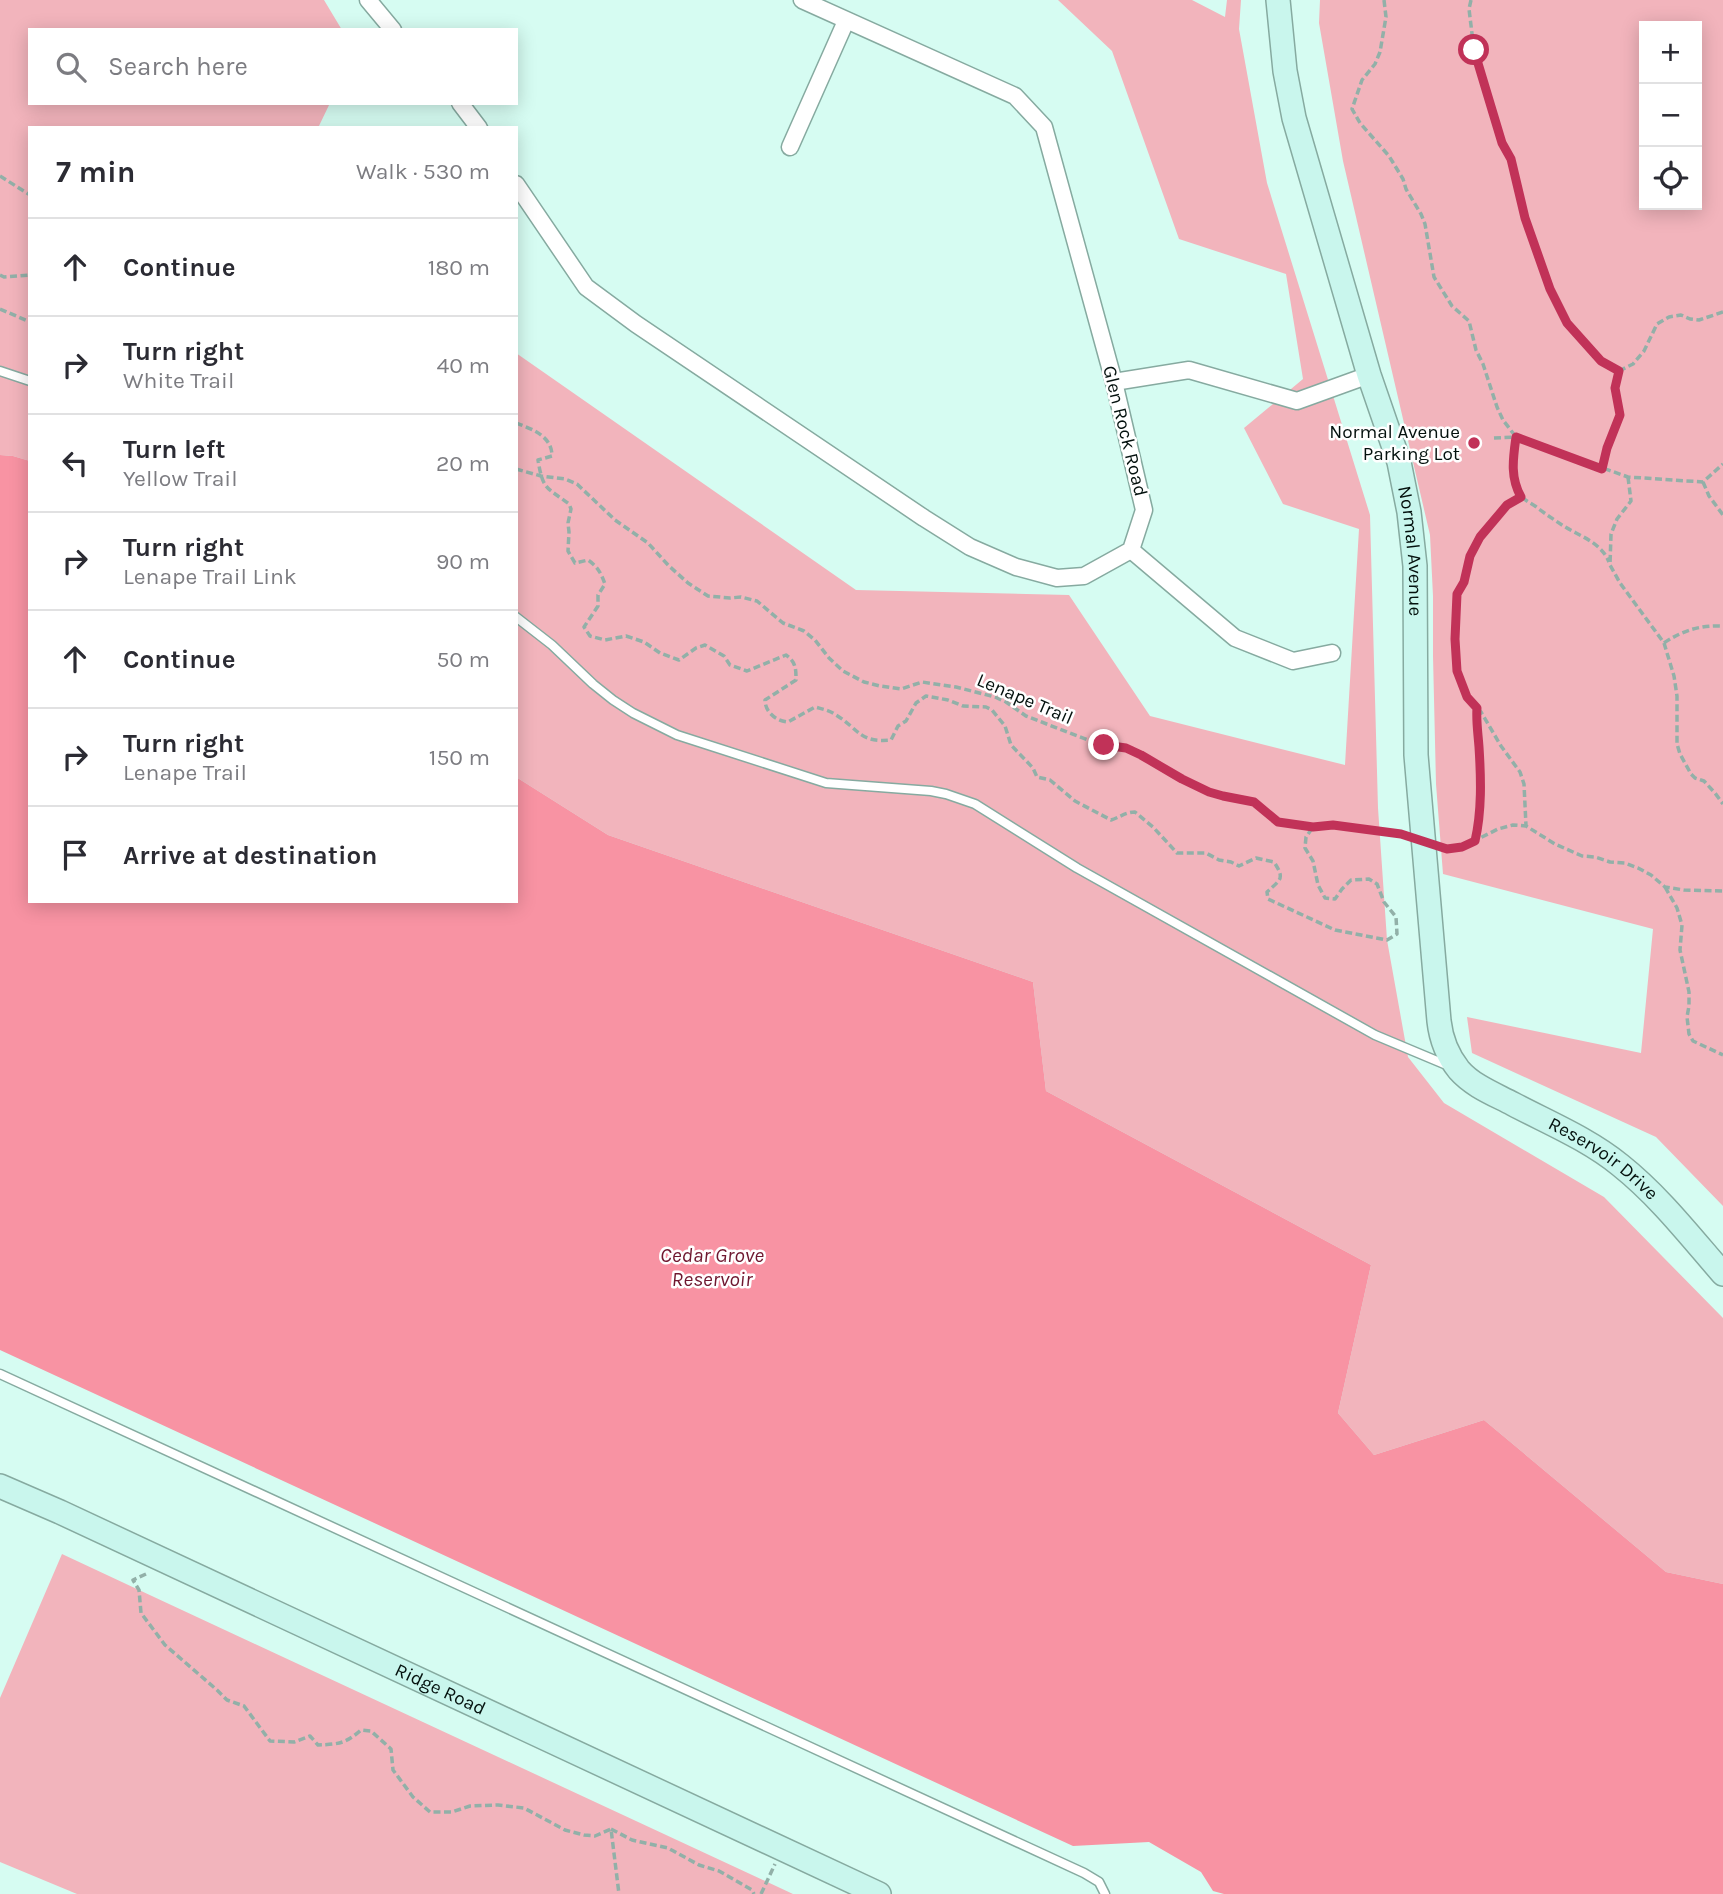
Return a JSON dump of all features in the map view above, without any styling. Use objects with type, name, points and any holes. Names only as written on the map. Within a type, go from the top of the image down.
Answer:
[{"type":"street","points":[[368,0],[391,28]]},
{"type":"street","name":"Glen Rock Road","points":[[802,0],[1015,96],[1044,127],[1114,382],[1144,510],[1131,550]]},
{"type":"street","name":"Normal Avenue","points":[[1278,0],[1285,71],[1294,118],[1369,375],[1399,463],[1409,512],[1415,566],[1416,755],[1423,842],[1441,1034],[1451,1060],[1460,1071]]},
{"type":"street","points":[[790,147],[846,21]]},
{"type":"street","points":[[462,105],[477,126]]},
{"type":"street","points":[[518,187],[586,287],[636,324],[912,511],[970,547],[1016,567],[1057,578],[1084,576],[1131,550],[1235,638],[1293,661],[1332,653]]},
{"type":"street","points":[[1114,382],[1189,370],[1297,401],[1369,375]]},
{"type":"street","name":"Reservoir Drive","points":[[1460,1071],[1478,1086],[1597,1148],[1617,1162],[1655,1195],[1723,1274]]},
{"type":"street","name":"Ridge Road","points":[[0,1486],[878,1894]]},
{"type":"lane","points":[[0,371],[28,380]]},
{"type":"lane","points":[[518,619],[552,645],[593,684],[655,725],[677,735],[826,783],[931,791],[975,804],[1077,868],[1375,1035],[1460,1071]]},
{"type":"lane","points":[[0,1374],[1084,1873],[1099,1882],[1105,1894]]},
{"type":"path","points":[[1384,0],[1386,18],[1380,52],[1375,64],[1362,80],[1352,109],[1360,123],[1389,156],[1403,179],[1425,224],[1434,277],[1452,306],[1469,321],[1476,350],[1497,407],[1503,421],[1516,437],[1514,485],[1521,497],[1598,547],[1608,558],[1620,583],[1664,643],[1677,696],[1677,744],[1680,754],[1691,774],[1704,782],[1723,804]]},
{"type":"path","points":[[1471,0],[1469,9],[1474,50],[1502,143],[1511,159],[1525,218],[1550,289],[1567,323],[1601,361],[1619,371]]},
{"type":"path","points":[[0,176],[28,194]]},
{"type":"path","points":[[0,275],[28,275]]},
{"type":"path","points":[[0,309],[28,322]]},
{"type":"path","points":[[1619,371],[1633,364],[1644,351],[1657,324],[1669,317],[1681,315],[1699,320],[1723,312]]},
{"type":"path","points":[[1602,469],[1620,415],[1615,388],[1619,371]]},
{"type":"path","points":[[518,424],[537,432],[552,447],[552,456],[538,460],[547,489],[569,504],[571,509],[568,551],[575,563],[588,560],[599,569],[605,584],[598,595],[598,606],[584,627],[590,636],[605,639],[626,636],[679,660],[705,645],[724,656],[730,665],[747,671],[786,655],[796,666],[796,680],[765,700],[769,713],[788,722],[815,707],[827,710],[855,732],[876,741],[891,740],[916,703],[926,696],[963,706],[986,707],[992,710],[1005,726],[1011,745],[1038,777],[1050,780],[1075,800],[1111,820],[1128,812],[1135,812],[1177,853],[1206,853],[1239,866],[1256,858],[1274,862],[1282,874],[1281,880],[1268,892],[1268,899],[1335,930],[1387,940],[1397,934],[1395,917],[1384,902],[1377,884],[1369,879],[1351,880],[1335,899],[1325,898],[1318,885],[1313,861],[1305,848],[1306,837],[1313,827]]},
{"type":"path","points":[[1493,438],[1516,437],[1628,477],[1703,482],[1723,464]]},
{"type":"path","name":"Lenape Trail","points":[[518,469],[578,484],[615,520],[648,543],[688,583],[708,596],[757,600],[783,624],[804,631],[815,640],[843,671],[864,682],[901,689],[922,682],[995,697],[1026,716],[1088,740],[1126,748],[1209,792],[1254,802],[1278,822],[1389,832],[1447,849],[1462,847],[1499,829],[1513,825],[1526,826]]},
{"type":"path","points":[[1610,565],[1611,534],[1617,519],[1631,501],[1628,477]]},
{"type":"path","points":[[1703,482],[1709,496],[1723,515]]},
{"type":"path","points":[[1521,497],[1507,505],[1480,537],[1470,556],[1464,582],[1457,594],[1457,671],[1467,697],[1520,772],[1524,784],[1526,826],[1555,844],[1582,856],[1625,863],[1651,875],[1665,887],[1682,925],[1680,950],[1689,992],[1689,1034],[1693,1041],[1723,1055]]},
{"type":"path","points":[[1664,643],[1698,626],[1723,625]]},
{"type":"path","points":[[1475,841],[1480,820],[1477,708]]},
{"type":"path","points":[[1665,887],[1723,891]]},
{"type":"path","points":[[167,1563],[133,1580],[139,1590],[141,1613],[165,1645],[227,1700],[244,1706],[271,1741],[294,1742],[310,1736],[318,1745],[341,1744],[349,1741],[361,1730],[371,1731],[391,1749],[393,1770],[413,1797],[430,1812],[452,1812],[470,1806],[498,1805],[524,1808],[565,1830],[584,1835],[595,1836],[611,1829]]},
{"type":"path","points":[[611,1829],[619,1894]]},
{"type":"path","points":[[611,1829],[632,1840],[668,1848],[699,1866],[719,1871],[754,1894]]},
{"type":"path","points":[[761,1894],[782,1849]]},
{"type":"shaded area","points":[[0,0],[324,0],[341,28],[28,28],[28,105],[329,105],[319,126],[28,126],[28,460],[0,455]]},
{"type":"shaded area","points":[[1058,0],[1192,0],[1225,17],[1227,0],[1241,0],[1239,29],[1267,183],[1370,515],[1378,808],[1387,940],[1408,1057],[1444,1103],[1604,1197],[1723,1318],[1723,1584],[1666,1572],[1484,1420],[1374,1455],[1338,1413],[1371,1265],[1046,1091],[1033,982],[608,835],[518,778],[518,354],[856,590],[1069,595],[1150,716],[1345,765],[1359,529],[1283,504],[1244,428],[1303,379],[1286,274],[1179,239],[1112,51]]},
{"type":"shaded area","points":[[1320,0],[1723,0],[1723,1206],[1656,1137],[1472,1053],[1467,1017],[1641,1053],[1653,929],[1443,874],[1436,784],[1430,535],[1343,161],[1319,23]]},
{"type":"shaded area","points":[[62,1554],[793,1894],[77,1894],[0,1862],[0,1698]]},
{"type":"water","name":"Cedar Grove Reservoir","points":[[0,455],[28,460],[28,903],[518,903],[518,778],[608,835],[1033,982],[1046,1091],[1371,1265],[1338,1413],[1374,1455],[1484,1420],[1666,1572],[1723,1584],[1723,1894],[1224,1894],[1213,1891],[1201,1872],[1149,1842],[1073,1846],[0,1350]]},
{"type":"place","name":"Normal Avenue Parking Lot","points":[[1474,443]]},
{"type":"route","points":[[1104,745],[1126,748],[1209,792],[1254,802],[1278,822],[1313,827],[1333,825],[1401,834],[1447,849],[1462,847],[1475,841],[1480,820],[1477,708],[1467,697],[1457,671],[1457,594],[1464,582],[1470,556],[1480,537],[1507,505],[1521,497],[1514,485],[1516,437],[1602,469],[1620,415],[1615,388],[1619,371],[1601,361],[1567,323],[1550,289],[1525,218],[1511,159],[1502,143],[1474,50]]}]
